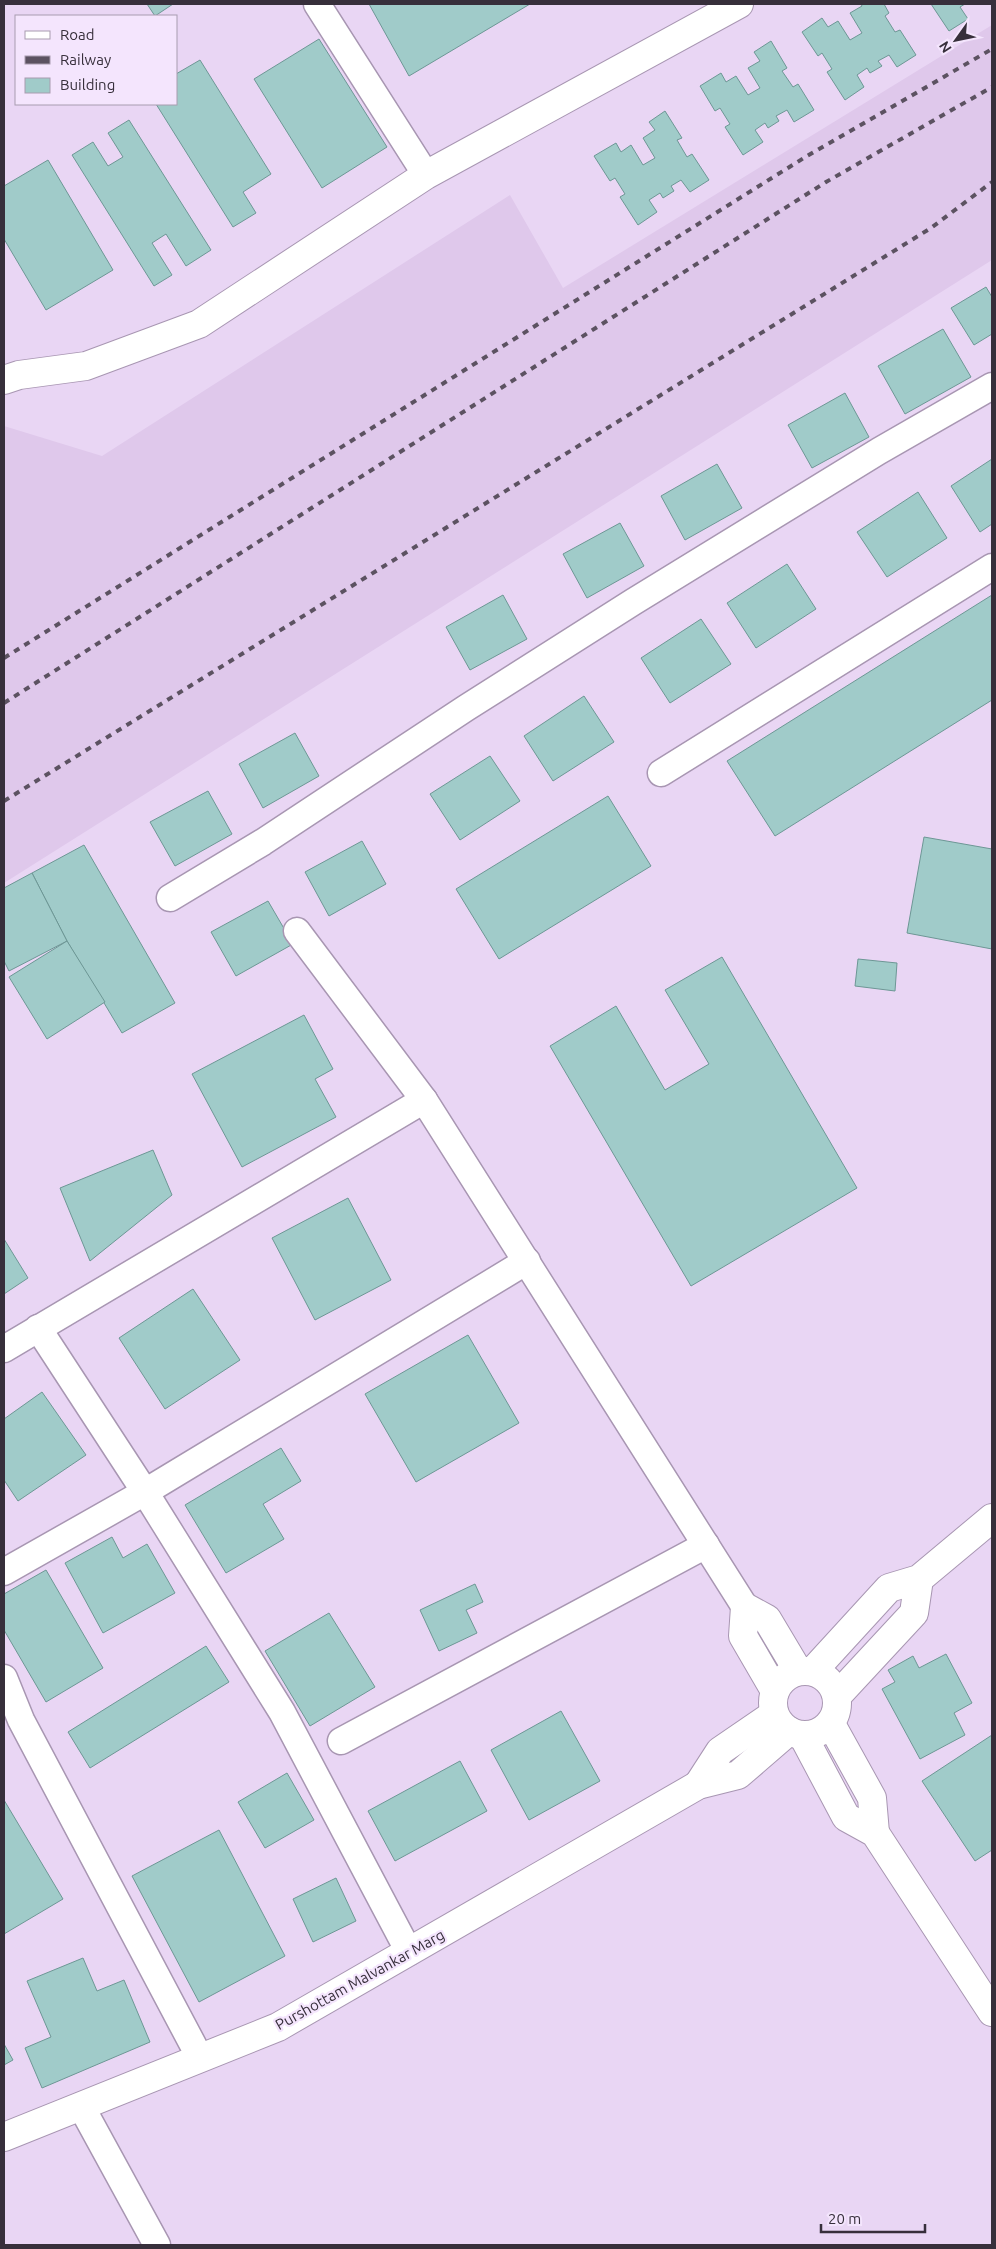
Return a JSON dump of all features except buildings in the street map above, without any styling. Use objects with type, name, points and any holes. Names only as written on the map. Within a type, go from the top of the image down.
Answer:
[{"type":"street","points":[[317,4],[426,175]]},
{"type":"street","points":[[4,380],[19,375],[86,366],[199,324],[426,175],[739,4]]},
{"type":"street","points":[[170,898],[263,842],[466,708],[633,602],[879,451],[992,386]]},
{"type":"street","points":[[661,773],[992,567]]},
{"type":"street","points":[[297,930],[424,1100],[745,1607],[767,1619],[806,1671],[829,1680],[837,1696],[838,1706],[831,1724],[823,1731],[813,1735],[786,1718]]},
{"type":"street","points":[[4,1350],[38,1328],[424,1100]]},
{"type":"street","points":[[4,1572],[145,1492],[526,1261]]},
{"type":"street","points":[[38,1328],[145,1492],[282,1712],[409,1952]]},
{"type":"street","points":[[786,1718],[784,1678],[806,1671],[888,1588],[919,1579],[992,1518]]},
{"type":"street","points":[[341,1741],[706,1545]]},
{"type":"street","points":[[837,1696],[914,1613],[919,1579]]},
{"type":"street","points":[[745,1607],[743,1636],[786,1718],[846,1817],[874,1833],[992,2012]]},
{"type":"street","points":[[4,1678],[12,1725],[200,2058]]},
{"type":"street","name":"Purshottam Malvankar Marg","points":[[4,2137],[278,2027],[698,1785],[738,1775],[786,1718]]},
{"type":"street","points":[[831,1724],[872,1798],[874,1833]]},
{"type":"street","points":[[81,2106],[156,2245]]},
{"type":"shaded area","points":[[992,25],[992,260],[4,883],[4,426],[102,456],[510,195],[563,288]]},
{"type":"railway","points":[[4,658],[807,156],[992,49]]},
{"type":"railway","points":[[4,703],[826,182],[992,87]]},
{"type":"railway","points":[[4,801],[931,228],[992,182]]}]
